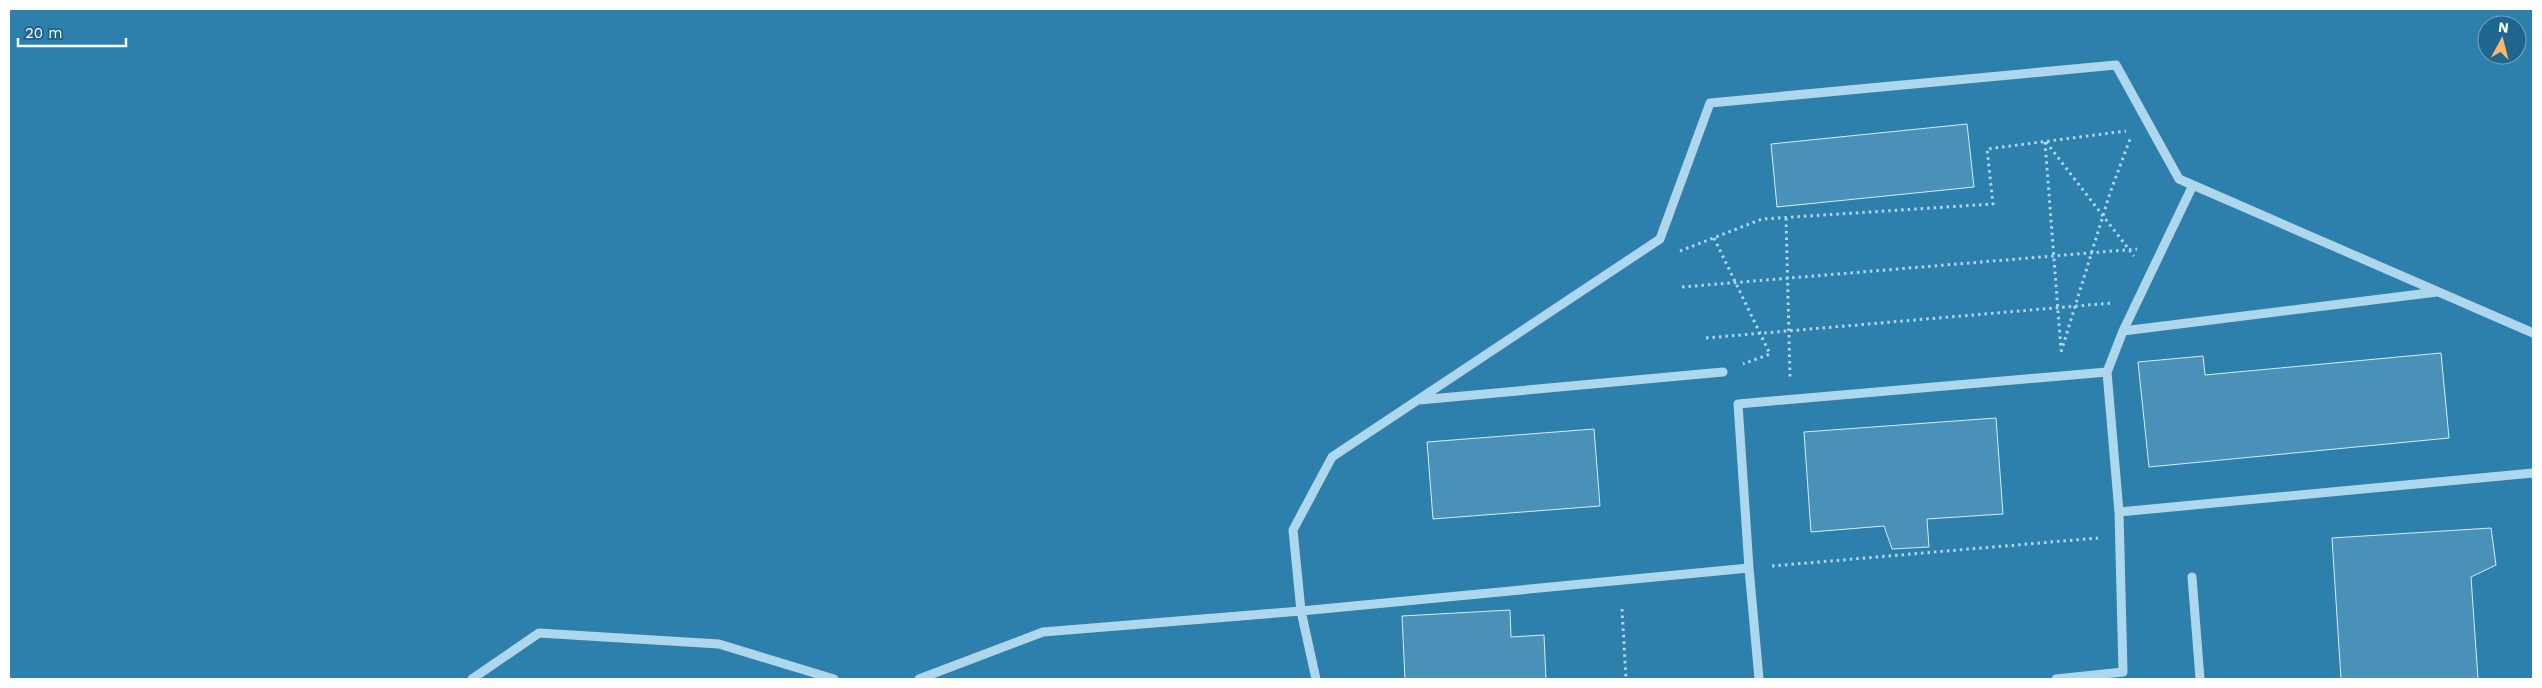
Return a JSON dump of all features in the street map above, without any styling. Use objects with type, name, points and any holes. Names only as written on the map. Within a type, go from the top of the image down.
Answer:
[{"type":"street","points":[[1316,679],[1301,611],[1293,530],[1332,456],[1660,239],[1710,104],[2116,65],[2179,179],[2533,333]]},
{"type":"street","points":[[2056,679],[2123,672],[2119,512],[2107,372],[2122,331],[2193,185]]},
{"type":"street","points":[[2122,331],[2438,292]]},
{"type":"street","points":[[1416,400],[1723,372]]},
{"type":"street","points":[[1759,679],[1749,568],[1738,404],[2107,372]]},
{"type":"street","points":[[2119,512],[2533,473]]},
{"type":"street","points":[[919,679],[1043,632],[1301,611],[1749,568]]},
{"type":"street","points":[[2192,577],[2200,679]]},
{"type":"street","points":[[472,679],[539,633],[718,644],[834,679]]},
{"type":"path","points":[[1677,252],[1762,219],[1993,204],[1987,149],[2134,130],[2103,216],[2061,352]]},
{"type":"path","points":[[2045,142],[2149,276]]},
{"type":"path","points":[[2045,142],[2063,376]]},
{"type":"path","points":[[1786,218],[1790,400]]},
{"type":"path","points":[[1714,238],[1770,354],[1723,372]]},
{"type":"path","points":[[1682,287],[2164,246]]},
{"type":"path","points":[[1706,338],[2136,301]]},
{"type":"path","points":[[1749,568],[2119,536]]},
{"type":"path","points":[[1622,609],[1626,679]]},
{"type":"shaded area","points":[[9,9],[2533,9],[2533,679],[9,679]]},
{"type":"building","points":[[1967,124],[1974,187],[1777,207],[1771,144]]},
{"type":"building","points":[[2441,353],[2449,438],[2149,467],[2138,362],[2203,356],[2205,375]]},
{"type":"building","points":[[1996,418],[2003,514],[1927,519],[1929,547],[1892,549],[1884,526],[1811,532],[1804,432]]},
{"type":"building","points":[[1594,429],[1600,506],[1433,519],[1427,442]]},
{"type":"building","points":[[2491,528],[2496,565],[2471,577],[2478,679],[2341,679],[2332,538]]},
{"type":"building","points":[[1510,610],[1511,637],[1544,635],[1546,679],[1405,679],[1402,616]]}]
